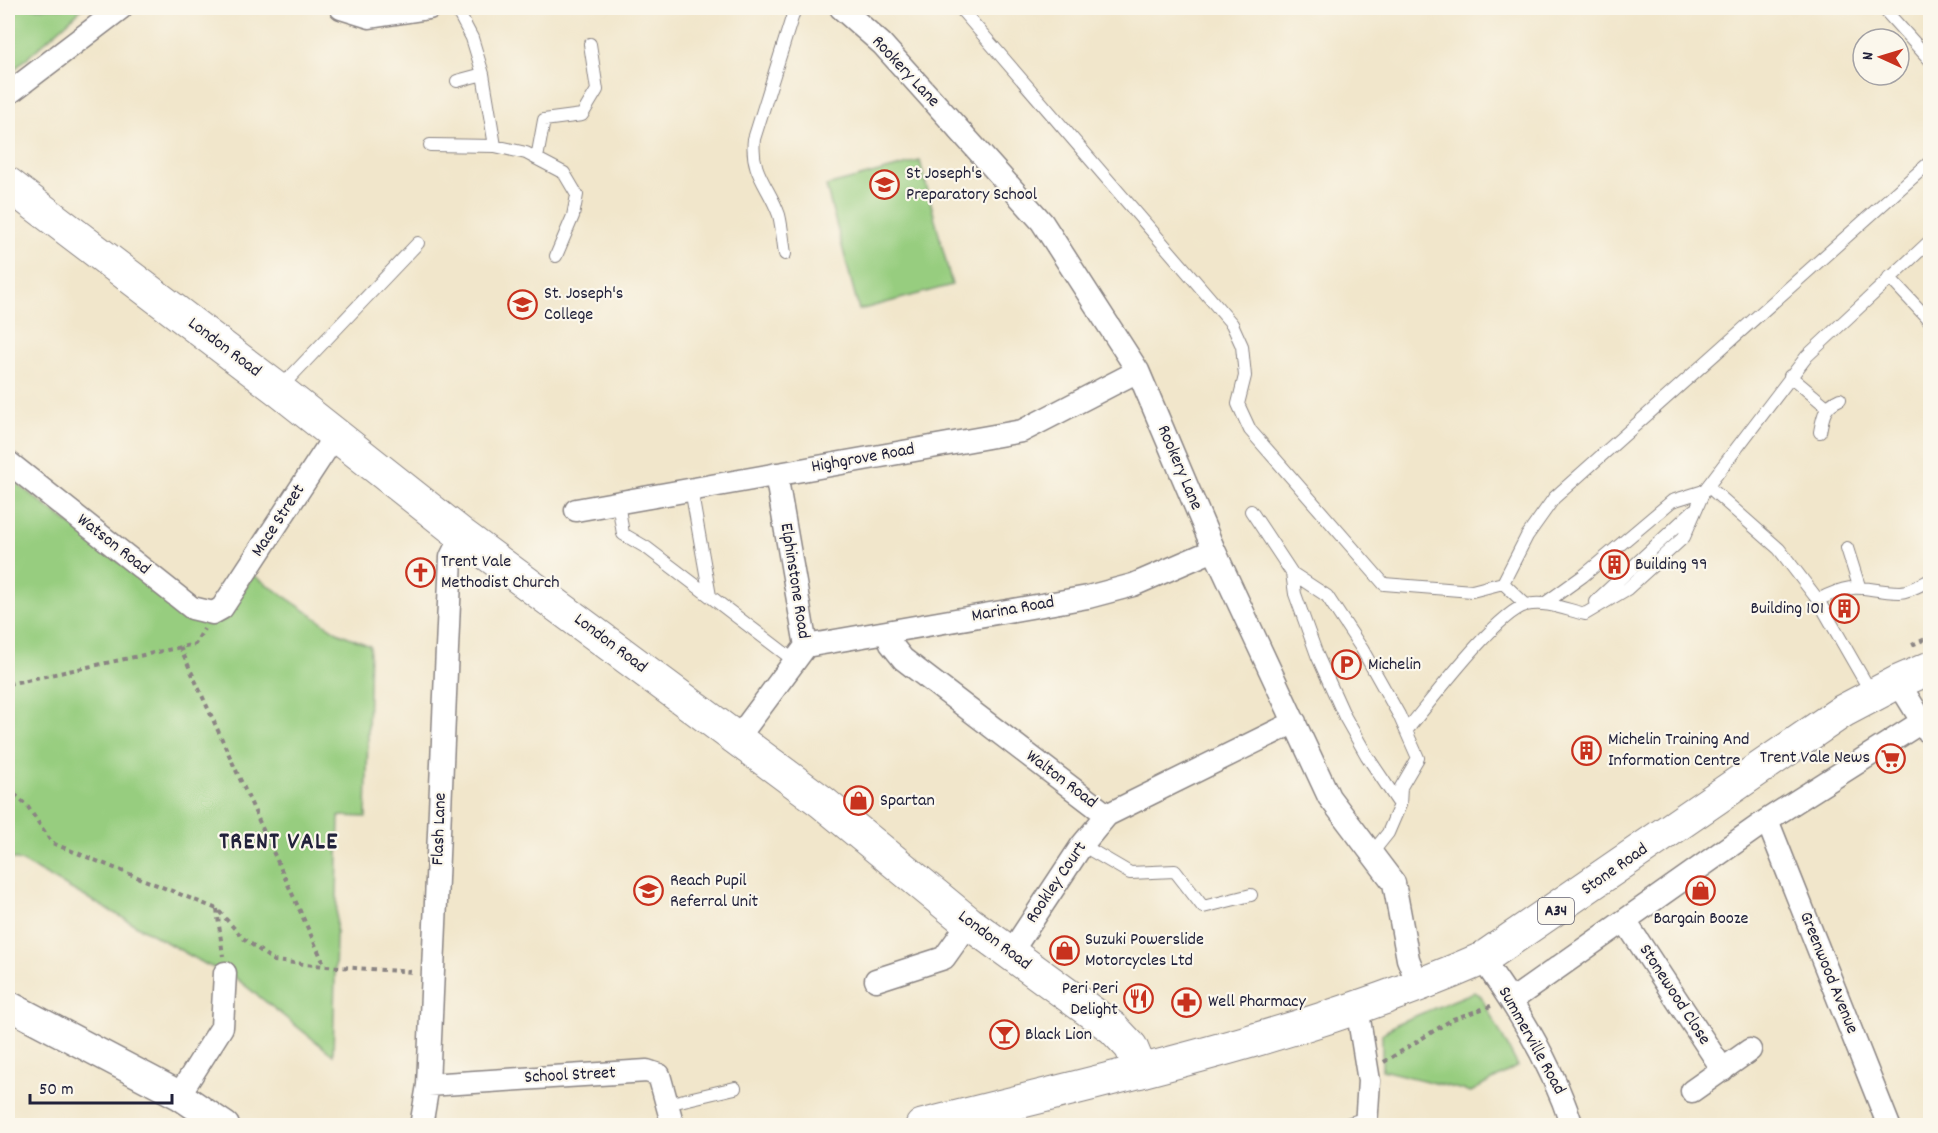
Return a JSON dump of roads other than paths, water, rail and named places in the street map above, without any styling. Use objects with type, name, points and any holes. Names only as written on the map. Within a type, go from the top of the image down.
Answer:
[{"type":"main road","name":"London Road","points":[[8,184],[279,390],[462,535],[822,802],[969,923],[1113,1028],[1131,1047],[1141,1071]]},
{"type":"main road","name":"Stone Road","points":[[1141,1071],[1419,987],[1482,959],[1843,711],[1885,688],[1930,668]]},
{"type":"main road","name":"A34","points":[[922,1125],[1141,1071]]},
{"type":"street","points":[[8,94],[121,8]]},
{"type":"street","points":[[341,8],[370,16],[429,8]]},
{"type":"street","name":"Rookery Lane","points":[[841,8],[882,44],[1042,222],[1138,371],[1214,550],[1329,797],[1394,883],[1408,959],[1419,987]]},
{"type":"street","name":"Highgrove Road","points":[[576,510],[1022,431],[1138,371]]},
{"type":"street","name":"Mace Street","points":[[217,611],[336,435]]},
{"type":"street","name":"Watson Road","points":[[8,462],[192,608],[217,611]]},
{"type":"street","name":"Elphinstone Road","points":[[737,739],[801,654],[776,474]]},
{"type":"street","name":"Flash Lane","points":[[421,1125],[428,1084],[451,557],[462,535]]},
{"type":"street","name":"Marina Road","points":[[801,654],[888,632],[1088,597],[1133,585],[1214,550]]},
{"type":"street","name":"Walton Road","points":[[888,632],[891,644],[903,659],[1107,815],[1295,722]]},
{"type":"street","points":[[1512,1000],[1767,820],[1927,728],[1885,688]]},
{"type":"street","name":"Rookley Court","points":[[1010,954],[1082,845],[1107,815]]},
{"type":"street","name":"Greenwood Avenue","points":[[1767,820],[1889,1125]]},
{"type":"street","name":"Stonewood Close","points":[[1625,921],[1723,1070]]},
{"type":"street","points":[[876,980],[944,958],[969,923]]},
{"type":"street","name":"Summerville Road","points":[[1482,959],[1512,1000],[1561,1094],[1572,1125]]},
{"type":"street","points":[[179,1095],[222,1027],[225,973]]},
{"type":"street","points":[[8,1005],[179,1095],[225,1125]]},
{"type":"street","points":[[1357,1007],[1368,1072],[1366,1122]]},
{"type":"street","points":[[1692,1091],[1750,1050]]},
{"type":"street","name":"School Street","points":[[428,1084],[647,1071],[659,1075],[670,1115]]},
{"type":"lane","points":[[456,8],[472,38],[483,74],[495,146]]},
{"type":"lane","points":[[785,254],[779,215],[759,178],[752,153],[754,139],[795,8]]},
{"type":"lane","points":[[960,8],[1232,324],[1242,346],[1245,376],[1238,404],[1250,430],[1384,584],[1472,591],[1503,583],[1527,536],[1554,498],[1930,162]]},
{"type":"lane","points":[[1883,8],[1930,60]]},
{"type":"lane","points":[[537,158],[544,120],[582,115],[597,90],[590,44]]},
{"type":"lane","points":[[457,81],[483,74]]},
{"type":"lane","points":[[430,145],[495,146],[537,158],[564,173],[577,195],[573,216],[556,256]]},
{"type":"lane","points":[[1406,731],[1471,652],[1510,613],[1526,605],[1544,604],[1583,614],[1627,589],[1684,537],[1706,489],[1790,376],[1889,277],[1930,241]]},
{"type":"lane","points":[[279,390],[418,243]]},
{"type":"lane","points":[[1889,277],[1930,321]]},
{"type":"lane","points":[[1790,376],[1827,407]]},
{"type":"lane","points":[[1821,432],[1827,407],[1840,399]]},
{"type":"lane","points":[[691,489],[710,596]]},
{"type":"lane","points":[[1706,489],[1779,549],[1885,688]]},
{"type":"lane","points":[[1544,604],[1583,576],[1672,501],[1706,489]]},
{"type":"lane","points":[[618,502],[623,534],[647,548],[710,596],[801,654]]},
{"type":"lane","points":[[1251,511],[1292,573],[1327,596],[1362,649],[1418,758],[1411,766],[1401,788],[1400,805],[1388,833],[1372,853]]},
{"type":"lane","points":[[1847,548],[1860,586]]},
{"type":"lane","points":[[1292,573],[1295,594],[1317,655],[1345,717],[1367,756],[1400,805]]},
{"type":"lane","points":[[1818,600],[1837,590],[1860,586],[1902,592],[1930,580]]},
{"type":"lane","points":[[1503,583],[1526,605]]},
{"type":"lane","points":[[1082,845],[1130,873],[1175,871],[1203,907],[1251,895]]},
{"type":"lane","points":[[670,1115],[735,1088]]},
{"type":"lane","points":[[1341,1125],[1366,1122]]},
{"type":"place","name":"St Joseph's Preparatory School","points":[[885,184]]},
{"type":"place","name":"St. Joseph's College","points":[[523,304]]},
{"type":"place","name":"Building 99","points":[[1614,565]]},
{"type":"place","name":"Trent Vale Methodist Church","points":[[420,572]]},
{"type":"place","name":"Building 101","points":[[1845,609]]},
{"type":"place","name":"Michelin","points":[[1347,665]]},
{"type":"place","name":"Michelin Training And Information Centre","points":[[1587,750]]},
{"type":"place","name":"Trent Vale News","points":[[1891,758]]},
{"type":"place","name":"Spartan","points":[[859,801]]},
{"type":"place","name":"Bargain Booze","points":[[1701,890]]},
{"type":"place","name":"Reach Pupil Referral Unit","points":[[649,891]]},
{"type":"place","name":"Suzuki Powerslide Motorcycles Ltd","points":[[1064,950]]},
{"type":"place","name":"Peri Peri Delight","points":[[1139,999]]},
{"type":"place","name":"Well Pharmacy","points":[[1187,1002]]},
{"type":"place","name":"Black Lion","points":[[1004,1035]]},
{"type":"district","name":"TRENT VALE","points":[[279,843]]}]
